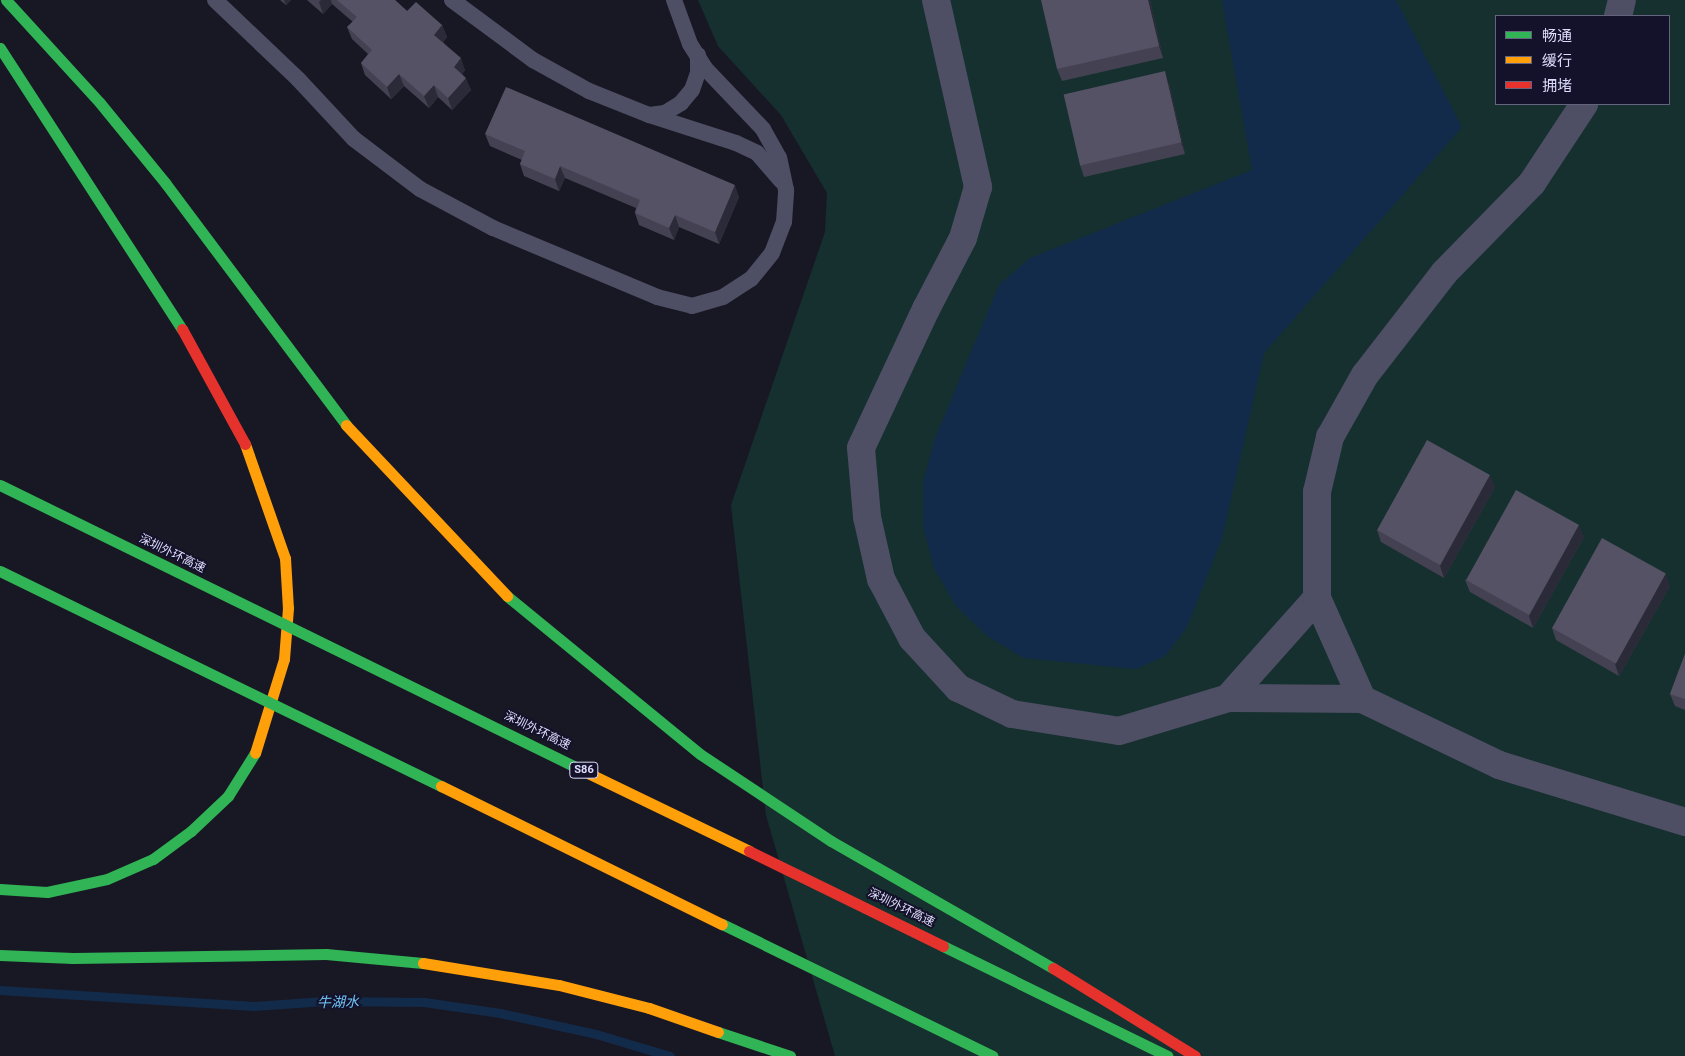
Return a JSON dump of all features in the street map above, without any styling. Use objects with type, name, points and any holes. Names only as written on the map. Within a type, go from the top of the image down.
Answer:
[{"type":"highway","points":[[6,0],[87,88],[166,184],[359,442],[478,569],[531,619],[700,754],[831,841],[1111,1001],[1195,1056]]},
{"type":"highway","points":[[0,48],[189,340],[218,392],[247,448],[271,511],[285,558],[287,598],[284,659],[272,707],[254,757],[228,796],[191,831],[153,859],[107,879],[47,892],[0,889]]},
{"type":"highway","name":"深圳外环高速","points":[[0,485],[1168,1056]]},
{"type":"highway","points":[[0,571],[993,1056]]},
{"type":"highway","points":[[0,955],[73,958],[326,954],[397,959],[559,985],[650,1008],[790,1056]]},
{"type":"street","points":[[936,0],[978,187],[964,238],[926,309],[862,448],[867,517],[881,579],[912,638],[958,688],[1012,714],[1119,731],[1228,698],[1362,699],[1498,765],[1685,822]]},
{"type":"street","points":[[1618,15],[1622,0]]},
{"type":"street","points":[[1362,699],[1317,598],[1317,492],[1330,437],[1365,375],[1444,273],[1532,183],[1583,105]]},
{"type":"street","points":[[1228,698],[1317,598]]},
{"type":"lane","points":[[215,0],[298,79],[354,139],[420,190],[493,228],[657,296],[692,306],[723,297],[751,279],[772,253],[784,222],[786,190],[779,158],[763,129],[705,68],[683,27],[674,0]]},
{"type":"lane","points":[[452,0],[533,60],[589,91],[649,115],[736,143],[757,154],[774,170],[786,190]]},
{"type":"lane","points":[[649,115],[666,113],[686,97],[698,73],[698,55]]},
{"type":"green space","points":[[698,0],[1685,0],[1685,1056],[835,1056],[766,815],[731,505],[825,232],[827,193],[781,115],[718,46]]},
{"type":"water","points":[[1222,0],[1396,0],[1462,127],[1264,353],[1222,538],[1187,627],[1165,656],[1136,669],[1024,658],[987,636],[956,606],[934,568],[923,526],[923,483],[934,441],[999,285],[1030,258],[1252,170]]},
{"type":"building","points":[[337,0],[395,0],[407,11],[416,2],[442,25],[434,35],[461,58],[454,67],[466,78],[448,98],[434,85],[424,96],[399,74],[387,87],[361,63],[372,50],[347,27],[357,17]]},
{"type":"building","points":[[1041,0],[1148,0],[1159,46],[1057,69]]},
{"type":"building","points":[[1165,71],[1181,142],[1080,166],[1064,94]]},
{"type":"building","points":[[506,87],[735,185],[715,232],[675,215],[669,228],[635,213],[640,200],[560,166],[555,179],[520,164],[525,151],[485,134]]},
{"type":"building","points":[[1427,440],[1490,475],[1440,565],[1377,530]]},
{"type":"building","points":[[1516,490],[1579,525],[1529,615],[1466,580]]},
{"type":"building","points":[[1602,538],[1666,573],[1616,663],[1552,628]]},
{"type":"building","points":[[1685,654],[1685,699],[1670,694]]},
{"type":"waterway","name":"牛湖水","points":[[0,990],[253,1006],[325,1001],[424,1002],[500,1013],[596,1034],[670,1056]]},
{"type":"traffic: fast","points":[[6,0],[100,103],[166,184],[346,425]]},
{"type":"traffic: fast","points":[[0,48],[182,329]]},
{"type":"traffic: fast","points":[[0,485],[590,774]]},
{"type":"traffic: fast","points":[[0,571],[441,786]]},
{"type":"traffic: fast","points":[[507,596],[700,754],[831,841],[1053,968]]},
{"type":"traffic: fast","points":[[0,889],[47,892],[107,879],[153,859],[191,831],[228,796],[255,753]]},
{"type":"traffic: fast","points":[[722,924],[993,1056]]},
{"type":"traffic: fast","points":[[943,946],[1168,1056]]},
{"type":"traffic: fast","points":[[0,955],[73,958],[326,954],[423,963]]},
{"type":"traffic: fast","points":[[718,1032],[790,1056]]},
{"type":"traffic: slow","points":[[346,425],[507,596]]},
{"type":"traffic: slow","points":[[245,444],[285,558],[288,608],[284,659],[255,753]]},
{"type":"traffic: slow","points":[[590,774],[749,851]]},
{"type":"traffic: slow","points":[[441,786],[722,924]]},
{"type":"traffic: slow","points":[[423,963],[559,985],[649,1008],[718,1032]]},
{"type":"traffic: jam","points":[[182,329],[245,444]]},
{"type":"traffic: jam","points":[[749,851],[943,946]]},
{"type":"traffic: jam","points":[[1053,968],[1195,1056]]}]
